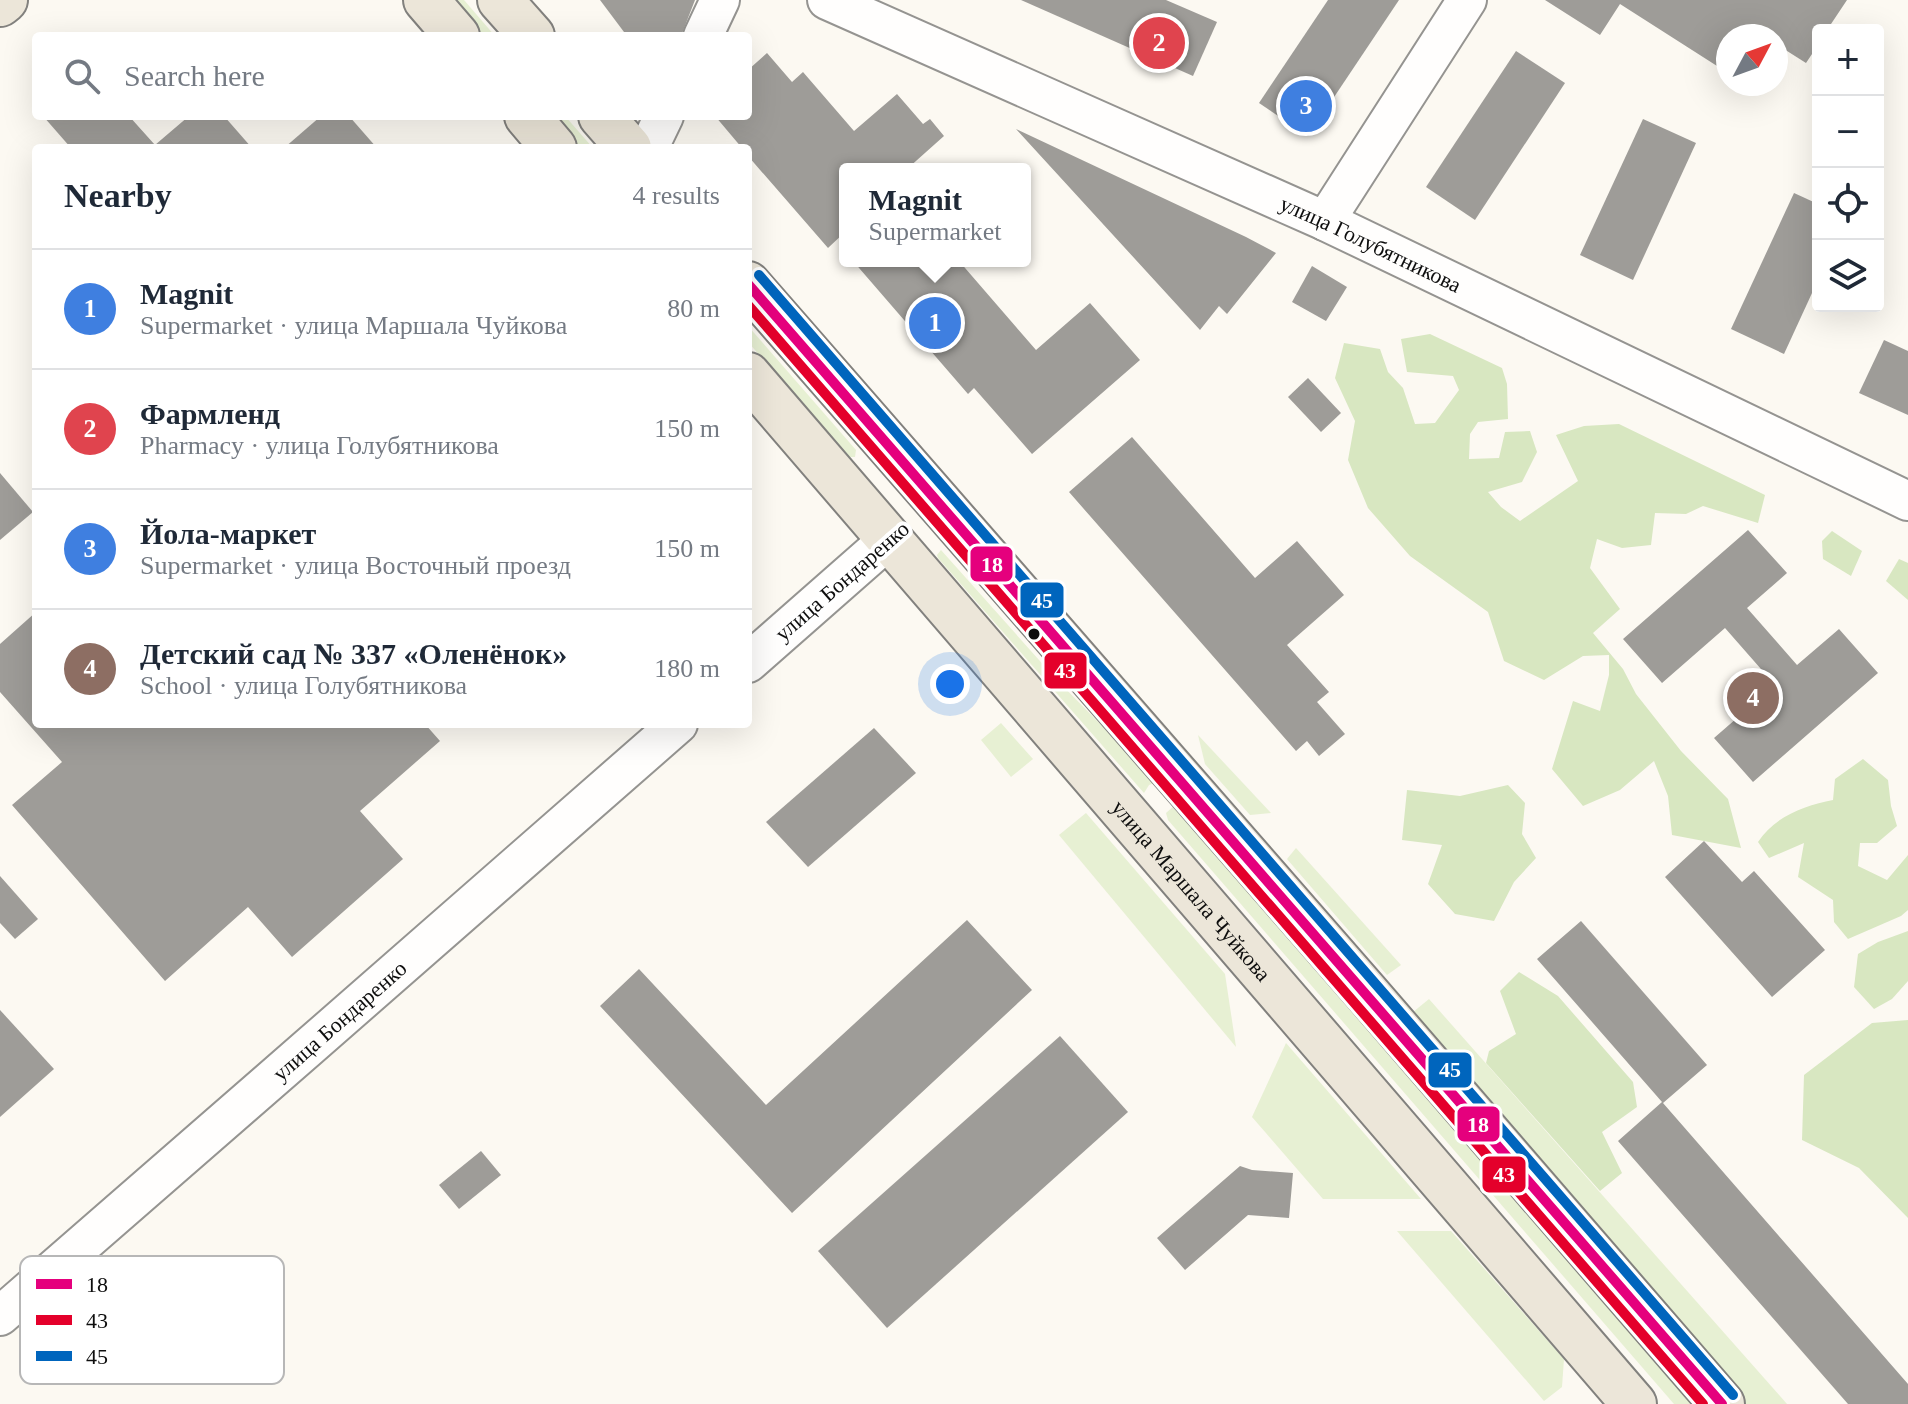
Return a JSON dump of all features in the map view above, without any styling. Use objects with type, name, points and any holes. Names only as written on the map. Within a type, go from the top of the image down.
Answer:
[{"type":"main road","points":[[0,4],[5,0]]},
{"type":"main road","points":[[426,0],[454,32]]},
{"type":"main road","points":[[500,0],[528,32]]},
{"type":"main road","points":[[530,120],[551,144]]},
{"type":"main road","points":[[604,120],[626,144]]},
{"type":"main road","points":[[752,289],[1722,1404]]},
{"type":"main road","name":"улица Маршала Чуйкова","points":[[752,380],[1634,1404]]},
{"type":"main road","name":"улица Бондаренко","points":[[888,540],[936,500]]},
{"type":"main road","points":[[1144,836],[1167,804],[1190,793]]},
{"type":"street","points":[[705,32],[720,0]]},
{"type":"street","name":"улица Голубятникова","points":[[827,0],[1325,221],[1908,501]]},
{"type":"street","points":[[1325,221],[1467,0]]},
{"type":"street","points":[[650,144],[662,120]]},
{"type":"street","name":"улица Бондаренко","points":[[752,659],[888,540]]},
{"type":"street","name":"улица Бондаренко","points":[[70,1256],[673,728]]},
{"type":"street","name":"улица Бондаренко","points":[[0,1316],[20,1299]]},
{"type":"green space","points":[[451,0],[464,0],[492,32],[479,32]]},
{"type":"green space","points":[[556,120],[568,120],[590,144],[576,144]]},
{"type":"green space","points":[[752,331],[856,450],[855,457],[848,457],[752,347]]},
{"type":"green space","points":[[1430,334],[1502,368],[1507,384],[1508,419],[1478,422],[1470,434],[1469,459],[1499,458],[1505,432],[1530,431],[1537,452],[1522,482],[1488,492],[1520,521],[1578,481],[1556,435],[1584,426],[1619,424],[1765,495],[1758,523],[1703,506],[1686,514],[1655,513],[1651,545],[1622,548],[1597,539],[1590,568],[1620,609],[1593,633],[1623,669],[1636,694],[1681,751],[1728,799],[1741,848],[1672,835],[1668,796],[1654,761],[1620,790],[1583,806],[1552,769],[1573,701],[1600,711],[1609,675],[1609,655],[1583,656],[1544,680],[1504,661],[1488,612],[1410,556],[1368,508],[1348,460],[1355,421],[1335,378],[1344,343],[1380,349],[1388,372],[1403,388],[1415,424],[1435,423],[1459,390],[1453,376],[1407,372],[1401,339]]},
{"type":"green space","points":[[1832,531],[1862,551],[1851,576],[1823,559],[1822,541]]},
{"type":"green space","points":[[941,550],[1056,679],[1157,782],[1149,785],[1144,793],[938,558]]},
{"type":"green space","points":[[1899,559],[1908,563],[1908,600],[1886,581]]},
{"type":"green space","points":[[1001,723],[1033,759],[1011,777],[981,740]]},
{"type":"green space","points":[[1198,735],[1271,813],[1250,815],[1205,764]]},
{"type":"green space","points":[[1863,759],[1888,780],[1897,826],[1877,843],[1860,843],[1858,866],[1887,880],[1908,855],[1908,910],[1848,939],[1834,922],[1833,900],[1798,877],[1804,843],[1769,858],[1758,842],[1781,819],[1812,805],[1833,800],[1835,779]]},
{"type":"green space","points":[[1508,785],[1525,803],[1522,834],[1536,858],[1514,882],[1494,921],[1455,914],[1428,884],[1442,845],[1402,840],[1407,790],[1460,796]]},
{"type":"green space","points":[[1175,805],[1698,1404],[1674,1404],[1168,820],[1166,813]]},
{"type":"green space","points":[[1086,813],[1225,974],[1236,1047],[1059,835]]},
{"type":"green space","points":[[1296,848],[1401,965],[1387,975],[1287,859]]},
{"type":"green space","points":[[1908,931],[1908,981],[1892,999],[1874,1009],[1854,987],[1858,954],[1878,942]]},
{"type":"green space","points":[[1519,972],[1558,996],[1633,1082],[1637,1107],[1602,1132],[1622,1173],[1600,1191],[1486,1063],[1489,1051],[1516,1034],[1500,991]]},
{"type":"green space","points":[[1429,999],[1787,1404],[1743,1404],[1407,1017]]},
{"type":"green space","points":[[1908,1020],[1908,1218],[1859,1168],[1802,1140],[1804,1075],[1872,1023]]},
{"type":"green space","points":[[1286,1043],[1421,1199],[1323,1199],[1252,1117]]},
{"type":"green space","points":[[1397,1231],[1451,1231],[1564,1359],[1562,1387],[1544,1401]]},
{"type":"building","points":[[600,0],[695,0],[683,32],[624,32]]},
{"type":"building","points":[[1021,0],[1166,0],[1217,22],[1193,76]]},
{"type":"building","points":[[1328,0],[1399,0],[1308,136],[1259,103]]},
{"type":"building","points":[[1545,0],[1847,0],[1831,24],[1812,24],[1812,54],[1806,63],[1788,52],[1788,24],[1716,24],[1716,65],[1620,4],[1600,35]]},
{"type":"building","points":[[1516,51],[1565,83],[1475,220],[1426,187]]},
{"type":"building","points":[[767,53],[792,82],[803,72],[854,131],[897,94],[923,124],[930,119],[944,136],[914,163],[839,163],[839,238],[828,248],[752,161],[752,144],[739,144],[718,120],[752,120],[752,66]]},
{"type":"building","points":[[1643,119],[1696,143],[1633,280],[1580,255]]},
{"type":"building","points":[[46,120],[133,120],[154,144],[68,144]]},
{"type":"building","points":[[184,120],[228,120],[248,144],[156,144]]},
{"type":"building","points":[[316,120],[352,120],[374,144],[289,144]]},
{"type":"building","points":[[1016,129],[1276,253],[1227,314],[1219,306],[1200,330]]},
{"type":"building","points":[[1794,193],[1812,201],[1812,293],[1784,354],[1731,329]]},
{"type":"building","points":[[1312,266],[1347,287],[1326,321],[1292,302]]},
{"type":"building","points":[[858,267],[964,267],[1036,350],[1090,303],[1140,360],[1032,454],[974,388],[968,394]]},
{"type":"building","points":[[1884,340],[1908,351],[1908,415],[1859,393]]},
{"type":"building","points":[[1308,378],[1341,413],[1321,432],[1288,397]]},
{"type":"building","points":[[1132,437],[1255,578],[1297,541],[1344,595],[1287,645],[1329,692],[1317,702],[1345,734],[1319,756],[1307,741],[1296,751],[1069,492]]},
{"type":"building","points":[[0,473],[32,513],[0,540]]},
{"type":"building","points":[[1748,530],[1787,573],[1747,608],[1797,665],[1839,629],[1878,673],[1753,782],[1714,738],[1775,685],[1725,628],[1662,683],[1623,639]]},
{"type":"building","points":[[32,616],[32,728],[429,728],[440,741],[360,811],[403,859],[292,957],[248,907],[165,981],[12,805],[62,762],[0,692],[0,644]]},
{"type":"building","points":[[874,728],[916,773],[808,867],[766,822]]},
{"type":"building","points":[[1704,841],[1742,882],[1754,871],[1825,950],[1772,997],[1665,877]]},
{"type":"building","points":[[0,876],[38,919],[15,939],[0,923]]},
{"type":"building","points":[[967,920],[1032,990],[792,1213],[600,1006],[639,969],[766,1105]]},
{"type":"building","points":[[1581,921],[1707,1065],[1663,1103],[1908,1384],[1908,1404],[1848,1404],[1618,1141],[1662,1102],[1537,959]]},
{"type":"building","points":[[0,1010],[54,1069],[0,1117]]},
{"type":"building","points":[[1060,1036],[1128,1112],[887,1328],[818,1251]]},
{"type":"building","points":[[481,1151],[501,1175],[459,1209],[439,1185]]},
{"type":"building","points":[[1240,1166],[1293,1173],[1289,1218],[1248,1215],[1185,1270],[1157,1238]]},
{"type":"transit line","name":"45","points":[[759,275],[1733,1395]]},
{"type":"transit line","name":"18","points":[[752,289],[1722,1404]]},
{"type":"transit line","name":"43","points":[[752,310],[1703,1404]]},
{"type":"place","name":"Фармленд","points":[[1159,43]]},
{"type":"place","name":"Йола-маркет","points":[[1306,106]]},
{"type":"place","name":"Magnit","points":[[935,323]]},
{"type":"place","name":"Детский сад № 337 «Оленёнок»","points":[[1753,698]]}]
